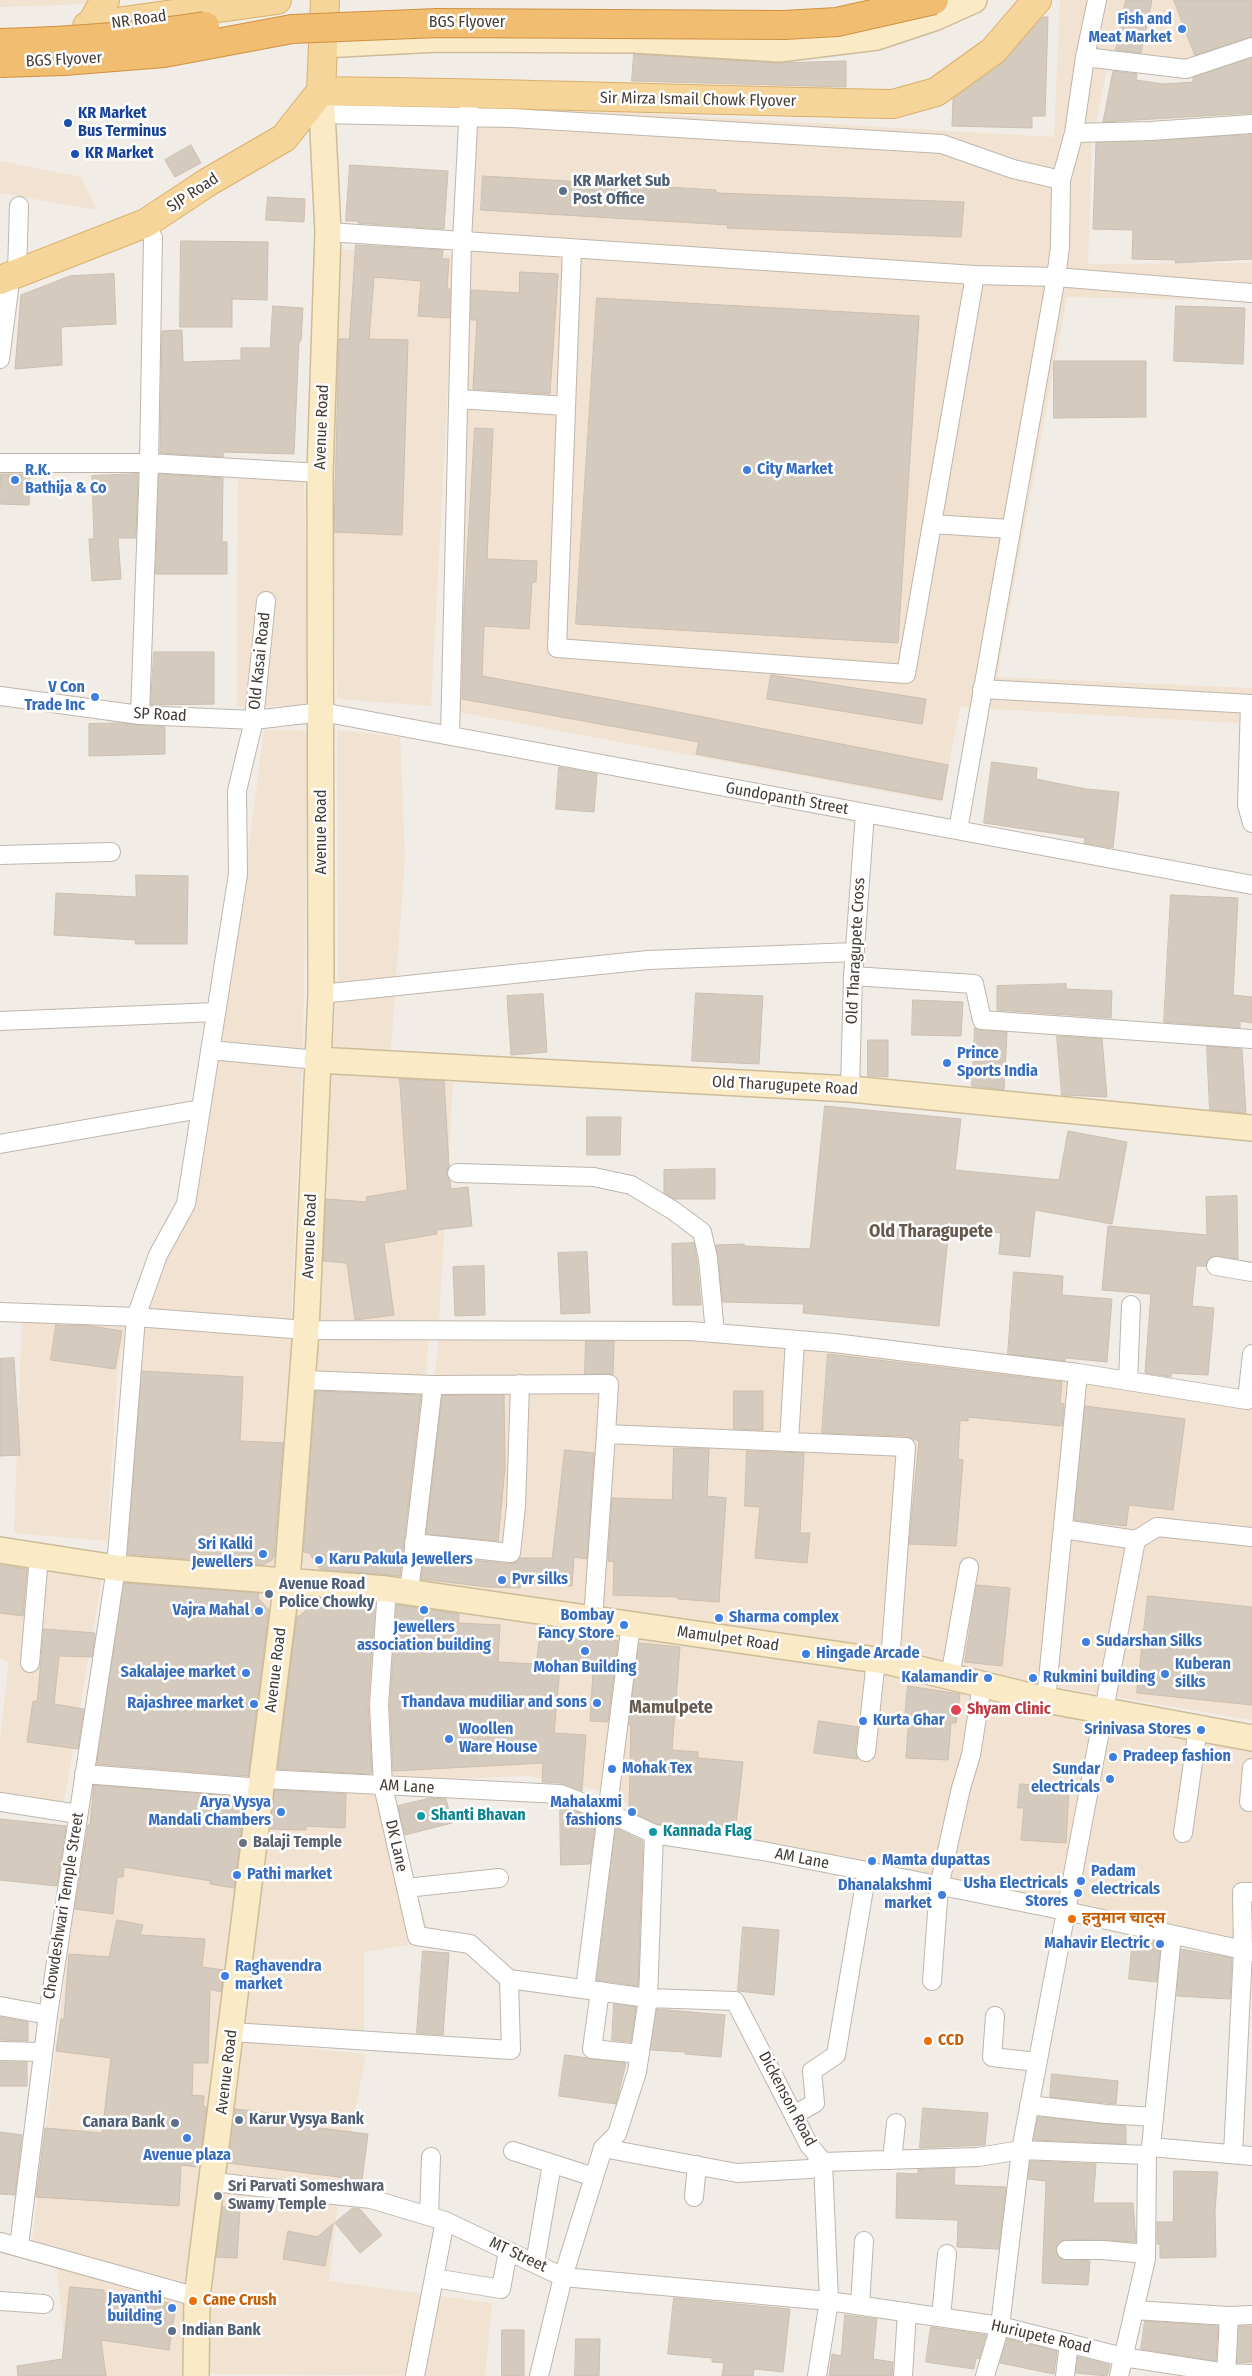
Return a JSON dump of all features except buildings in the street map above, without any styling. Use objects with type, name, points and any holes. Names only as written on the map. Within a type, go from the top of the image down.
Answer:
[{"type":"highway","name":"BGS Flyover","points":[[0,43],[74,41],[158,34],[300,12],[434,5],[782,8],[859,0]]},
{"type":"highway","name":"BGS Flyover","points":[[0,63],[64,61],[164,53],[292,29],[438,23],[784,24],[838,22],[934,0]]},
{"type":"main road","points":[[90,26],[105,0]]},
{"type":"main road","name":"NR Road","points":[[0,30],[90,26],[277,0]]},
{"type":"main road","points":[[322,102],[322,45],[325,0]]},
{"type":"main road","name":"Sir Mirza Ismail Chowk Flyover","points":[[322,102],[469,105],[600,98],[893,104],[936,92],[993,51],[1037,0]]},
{"type":"main road","name":"SJP Road","points":[[8,278],[146,223],[208,182],[284,138],[322,102]]},
{"type":"street","points":[[322,45],[438,39],[634,40],[779,49],[877,37],[934,18],[974,0]]},
{"type":"street","points":[[958,830],[1056,277],[1060,247],[1061,180],[1074,133],[1085,56],[1097,0]]},
{"type":"street","points":[[1085,56],[1186,68],[1252,47]]},
{"type":"street","name":"Avenue Road","points":[[196,2376],[197,2298],[232,2032],[287,1581],[306,1330],[321,994],[322,712],[320,473],[328,232],[322,102]]},
{"type":"street","points":[[450,736],[462,241],[469,105],[673,127],[942,144],[1013,170],[1061,180]]},
{"type":"street","points":[[1074,133],[1151,131],[1252,124]]},
{"type":"street","points":[[0,359],[9,290],[8,278],[19,206]]},
{"type":"street","points":[[140,715],[149,463],[153,238],[146,223]]},
{"type":"street","points":[[328,232],[975,275],[1056,277],[1252,293]]},
{"type":"street","points":[[572,248],[557,648],[906,674],[975,275]]},
{"type":"street","points":[[459,399],[566,406]]},
{"type":"street","points":[[0,462],[149,463],[320,473]]},
{"type":"street","points":[[932,524],[1010,529]]},
{"type":"street","name":"Old Kasai Road","points":[[201,1109],[238,874],[237,791],[254,720],[266,602]]},
{"type":"street","points":[[982,689],[1251,704],[1247,805],[1252,823]]},
{"type":"street","name":"SP Road","points":[[0,696],[140,715],[254,720],[322,712]]},
{"type":"street","name":"Gundopanth Street","points":[[322,712],[1252,885]]},
{"type":"street","name":"Old Tharagupete Cross","points":[[850,1089],[854,952],[865,813]]},
{"type":"street","points":[[0,855],[111,852]]},
{"type":"street","points":[[321,994],[648,960],[854,952]]},
{"type":"street","points":[[853,976],[974,984],[982,1020],[1252,1039]]},
{"type":"street","points":[[0,1021],[216,1012]]},
{"type":"street","points":[[210,1050],[317,1060]]},
{"type":"street","name":"Old Tharugupete Road","points":[[317,1060],[850,1089],[1252,1128]]},
{"type":"street","points":[[0,1144],[201,1109]]},
{"type":"street","name":"Chowdeshwari Temple Street","points":[[19,2246],[48,2015],[116,1568],[136,1317],[158,1255],[186,1204],[201,1109]]},
{"type":"street","points":[[457,1173],[594,1177],[632,1185],[674,1211],[702,1232],[708,1258],[715,1333]]},
{"type":"street","points":[[1216,1266],[1252,1272]]},
{"type":"street","points":[[1128,1381],[1131,1305]]},
{"type":"street","points":[[0,1312],[136,1317],[306,1330],[680,1331],[715,1333],[795,1340],[1078,1373],[1247,1400],[1252,1364]]},
{"type":"street","points":[[789,1442],[795,1340]]},
{"type":"street","points":[[1046,1700],[1078,1373]]},
{"type":"street","points":[[303,1380],[433,1385],[609,1384],[593,1619]]},
{"type":"street","points":[[414,1543],[511,1554],[516,1506],[520,1384]]},
{"type":"street","name":"DK Lane","points":[[433,1385],[414,1543],[398,1590],[379,1705],[383,1786],[417,1936],[470,1944],[509,1979]]},
{"type":"street","points":[[606,1434],[906,1447],[883,1661],[866,1752]]},
{"type":"street","points":[[1062,1529],[1136,1540],[1157,1527],[1252,1537]]},
{"type":"street","points":[[985,2376],[1000,2326],[1021,2150],[1136,1540]]},
{"type":"street","name":"Mamulpet Road","points":[[0,1550],[116,1568],[398,1590],[883,1661],[1046,1700],[1105,1709],[1252,1738]]},
{"type":"street","points":[[30,1663],[40,1556]]},
{"type":"street","points":[[950,1677],[969,1567]]},
{"type":"street","points":[[631,1624],[607,1812],[592,1990],[592,2049],[640,2054]]},
{"type":"street","points":[[932,1981],[939,1886],[961,1788],[971,1755],[982,1685]]},
{"type":"street","points":[[1183,1833],[1191,1788],[1198,1727]]},
{"type":"street","points":[[1249,1802],[1252,1768]]},
{"type":"street","name":"AM Lane","points":[[84,1774],[262,1784],[383,1786],[560,1794],[607,1812],[654,1834],[764,1851],[1066,1911],[1248,1951]]},
{"type":"street","points":[[0,1802],[78,1814]]},
{"type":"street","points":[[539,2376],[563,2276],[603,2148],[618,2134],[637,2072],[648,1998],[654,1834]]},
{"type":"street","points":[[794,2115],[815,2102],[812,2072],[836,2055],[867,1872]]},
{"type":"street","points":[[406,1888],[499,1878]]},
{"type":"street","points":[[1233,2154],[1245,2076],[1248,1951],[1242,1892],[1252,1892]]},
{"type":"street","points":[[1119,2376],[1146,2254],[1149,2151],[1172,1935]]},
{"type":"street","points":[[232,2032],[511,2050],[509,1979]]},
{"type":"street","name":"Dickenson Road","points":[[509,1979],[648,1998],[735,2001],[809,2145],[823,2162],[978,2157],[1021,2150],[1149,2151],[1252,2156]]},
{"type":"street","points":[[0,2006],[48,2015]]},
{"type":"street","points":[[995,2016],[992,2057],[1037,2062]]},
{"type":"street","points":[[0,2051],[43,2052]]},
{"type":"street","points":[[1029,2104],[1106,2114],[1154,2117]]},
{"type":"street","points":[[892,2160],[896,2124]]},
{"type":"street","points":[[603,2148],[737,2173],[810,2169],[823,2162],[829,2301],[817,2376]]},
{"type":"street","points":[[513,2151],[574,2169],[594,2177]]},
{"type":"street","points":[[415,2376],[434,2278],[437,2218],[431,2157]]},
{"type":"street","points":[[535,2263],[552,2164]]},
{"type":"street","points":[[694,2197],[697,2165]]},
{"type":"street","name":"MT Street","points":[[213,2182],[371,2199],[437,2218],[563,2276],[829,2301]]},
{"type":"street","points":[[860,2305],[864,2241]]},
{"type":"street","points":[[0,2242],[197,2298]]},
{"type":"street","points":[[1066,2250],[1103,2250],[1146,2254]]},
{"type":"street","points":[[434,2278],[501,2289],[508,2251]]},
{"type":"street","points":[[941,2317],[947,2254]]},
{"type":"street","points":[[0,2301],[44,2304]]},
{"type":"street","name":"Huriupete Road","points":[[829,2301],[1000,2326],[1188,2372],[1226,2375],[1252,2374]]},
{"type":"street","points":[[1134,2310],[1229,2316],[1252,2315]]},
{"type":"street","points":[[902,2376],[907,2312]]},
{"type":"street","points":[[1226,2375],[1229,2316]]},
{"type":"street","points":[[1065,2376],[1069,2344]]},
{"type":"shaded area","points":[[0,0],[87,0],[88,4],[0,7]]},
{"type":"shaded area","points":[[1060,0],[1252,0],[1252,58],[1200,76],[1107,68],[1092,142],[1088,264],[1252,263],[1252,301],[1067,297],[997,677],[1252,688],[1252,724],[960,707],[942,802],[453,711],[477,104],[1054,137]]},
{"type":"shaded area","points":[[0,161],[81,177],[97,210],[0,193]]},
{"type":"shaded area","points":[[332,249],[455,255],[431,706],[337,699],[329,430]]},
{"type":"shaded area","points":[[238,479],[304,481],[309,705],[237,707]]},
{"type":"shaded area","points":[[264,730],[308,731],[303,1045],[291,1324],[150,1309],[169,1251],[197,1183],[237,938]]},
{"type":"shaded area","points":[[337,730],[400,737],[405,858],[389,1074],[453,1083],[439,1320],[314,1320],[338,972]]},
{"type":"shaded area","points":[[22,1319],[126,1322],[117,1378],[107,1541],[14,1533]]},
{"type":"shaded area","points":[[144,1324],[292,1338],[283,1554],[278,1565],[269,1571],[125,1563]]},
{"type":"shaded area","points":[[317,1334],[429,1337],[406,1581],[313,1574],[303,1565],[300,1553]]},
{"type":"shaded area","points":[[439,1336],[708,1340],[919,1356],[1252,1409],[1252,1720],[1063,1688],[767,1633],[414,1584]]},
{"type":"shaded area","points":[[0,1559],[102,1578],[63,1807],[0,1802],[0,1739],[9,1661],[0,1658]]},
{"type":"shaded area","points":[[116,1581],[256,1591],[269,1598],[275,1611],[239,1908],[184,2282],[32,2242],[101,1681],[122,1683],[123,1669],[106,1668]]},
{"type":"shaded area","points":[[317,1595],[382,1597],[373,1688],[399,1851],[433,1941],[364,1952],[364,2035],[246,2024],[289,1614],[300,1600]]},
{"type":"shaded area","points":[[393,1600],[824,1661],[1252,1742],[1252,1943],[641,1824],[619,1794],[529,1776],[385,1781],[380,1699]]},
{"type":"shaded area","points":[[244,2042],[366,2054],[338,2201],[329,2281],[492,2303],[485,2376],[207,2374],[208,2303],[220,2193]]},
{"type":"shaded area","points":[[56,2263],[186,2303],[185,2376],[68,2376]]},
{"type":"place","name":"Fish and Meat Market","points":[[1182,29]]},
{"type":"place","name":"KR Market Bus Terminus","points":[[68,123]]},
{"type":"place","name":"KR Market","points":[[75,154]]},
{"type":"place","name":"KR Market Sub Post Office","points":[[563,191]]},
{"type":"place","name":"City Market","points":[[747,470]]},
{"type":"place","name":"R.K. Bathija & Co","points":[[15,480]]},
{"type":"place","name":"V Con Trade Inc","points":[[95,697]]},
{"type":"place","name":"Prince Sports India","points":[[947,1063]]},
{"type":"place","name":"Sri Kalki Jewellers","points":[[263,1554]]},
{"type":"place","name":"Karu Pakula Jewellers","points":[[319,1560]]},
{"type":"place","name":"Pvr silks","points":[[502,1580]]},
{"type":"place","name":"Avenue Road Police Chowky","points":[[269,1594]]},
{"type":"place","name":"Jewellers association building","points":[[424,1610]]},
{"type":"place","name":"Vajra Mahal","points":[[259,1611]]},
{"type":"place","name":"Sharma complex","points":[[719,1618]]},
{"type":"place","name":"Bombay Fancy Store","points":[[624,1625]]},
{"type":"place","name":"Sudarshan Silks","points":[[1086,1642]]},
{"type":"place","name":"Mohan Building","points":[[585,1651]]},
{"type":"place","name":"Hingade Arcade","points":[[806,1654]]},
{"type":"place","name":"Sakalajee market","points":[[246,1673]]},
{"type":"place","name":"Kuberan silks","points":[[1165,1674]]},
{"type":"place","name":"Kalamandir","points":[[988,1678]]},
{"type":"place","name":"Rukmini building","points":[[1033,1678]]},
{"type":"place","name":"Thandava mudiliar and sons","points":[[597,1703]]},
{"type":"place","name":"Rajashree market","points":[[254,1704]]},
{"type":"place","name":"Shyam Clinic","points":[[956,1710]]},
{"type":"place","name":"Kurta Ghar","points":[[863,1721]]},
{"type":"place","name":"Srinivasa Stores","points":[[1201,1730]]},
{"type":"place","name":"Woollen Ware House","points":[[449,1739]]},
{"type":"place","name":"Pradeep fashion","points":[[1113,1757]]},
{"type":"place","name":"Mohak Tex","points":[[612,1769]]},
{"type":"place","name":"Sundar electricals","points":[[1110,1779]]},
{"type":"place","name":"Arya Vysya Mandali Chambers","points":[[281,1812]]},
{"type":"place","name":"Mahalaxmi fashions","points":[[632,1812]]},
{"type":"place","name":"Shanti Bhavan","points":[[421,1816]]},
{"type":"place","name":"Kannada Flag","points":[[653,1832]]},
{"type":"place","name":"Balaji Temple","points":[[243,1843]]},
{"type":"place","name":"Mamta dupattas","points":[[872,1861]]},
{"type":"place","name":"Pathi market","points":[[237,1875]]},
{"type":"place","name":"Padam electricals","points":[[1081,1881]]},
{"type":"place","name":"Usha Electricals Stores","points":[[1078,1893]]},
{"type":"place","name":"Dhanalakshmi market","points":[[942,1895]]},
{"type":"place","name":"हनुमान चाट्स","points":[[1072,1919]]},
{"type":"place","name":"Mahavir Electric","points":[[1160,1944]]},
{"type":"place","name":"Raghavendra market","points":[[225,1976]]},
{"type":"place","name":"CCD","points":[[928,2041]]},
{"type":"place","name":"Karur Vysya Bank","points":[[239,2120]]},
{"type":"place","name":"Canara Bank","points":[[175,2123]]},
{"type":"place","name":"Avenue plaza","points":[[187,2138]]},
{"type":"place","name":"Sri Parvati Someshwara Swamy Temple","points":[[218,2196]]},
{"type":"place","name":"Cane Crush","points":[[193,2301]]},
{"type":"place","name":"Jayanthi building","points":[[172,2308]]},
{"type":"place","name":"Indian Bank","points":[[172,2331]]},
{"type":"district","name":"Old Tharagupete","points":[[931,1232]]},
{"type":"district","name":"Mamulpete","points":[[671,1708]]}]
